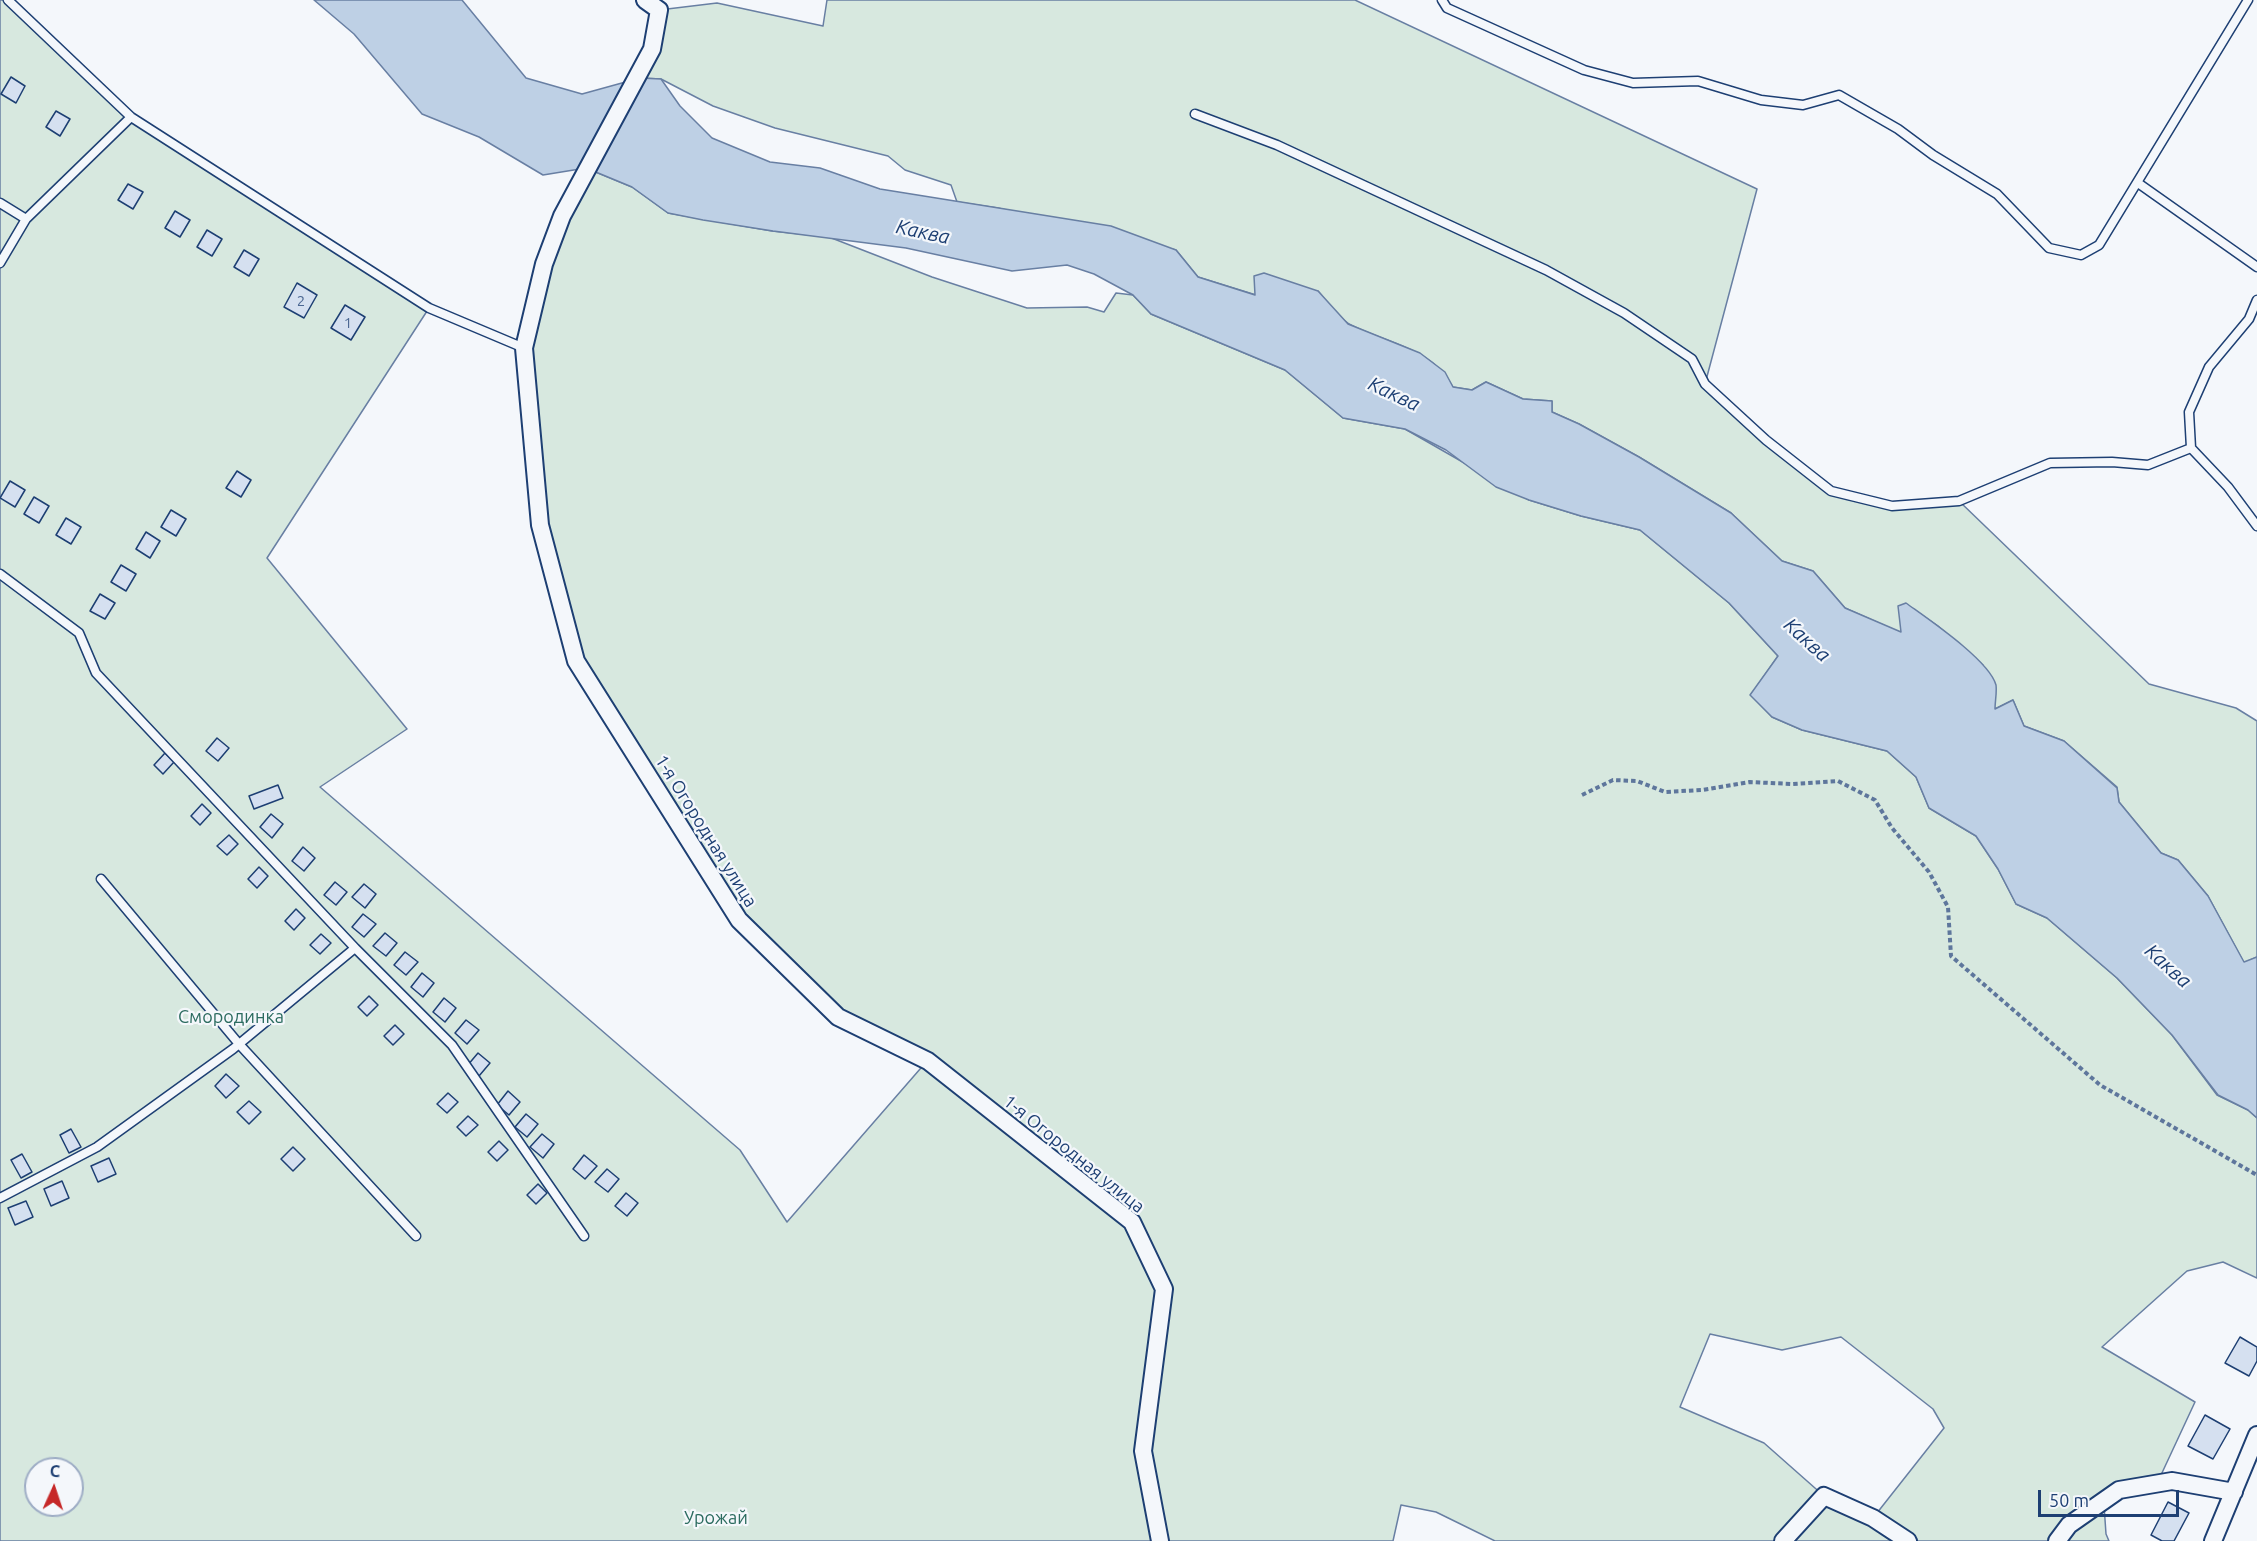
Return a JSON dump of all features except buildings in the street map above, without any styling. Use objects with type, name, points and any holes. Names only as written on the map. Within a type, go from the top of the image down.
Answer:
[{"type":"street","name":"1-я Огородная улица","points":[[645,0],[659,10],[652,49],[562,216],[544,264],[524,348],[540,525],[576,661],[739,920],[838,1017],[928,1061],[1132,1222],[1164,1289],[1143,1451],[1160,1541]]},
{"type":"street","points":[[2213,1541],[2257,1435]]},
{"type":"street","points":[[2057,1541],[2069,1525],[2119,1490],[2172,1480],[2234,1492]]},
{"type":"street","points":[[1783,1541],[1824,1496],[1873,1518],[1908,1541]]},
{"type":"lane","points":[[8,0],[131,117],[429,308],[524,348]]},
{"type":"lane","points":[[1443,0],[1447,8],[1584,70],[1632,83],[1698,81],[1761,100],[1803,105],[1839,95],[1898,129],[1933,155],[1997,194],[2049,248],[2081,255],[2099,245],[2248,0]]},
{"type":"lane","points":[[1195,114],[1288,150],[1546,270],[1624,313],[1692,359],[1705,384],[1766,440],[1831,491],[1892,506],[1959,501],[2050,463],[2112,462],[2148,465],[2191,448]]},
{"type":"lane","points":[[0,263],[26,219],[131,117]]},
{"type":"lane","points":[[2138,183],[2257,267]]},
{"type":"lane","points":[[0,203],[26,219]]},
{"type":"lane","points":[[2257,300],[2249,319],[2209,368],[2189,412],[2191,448],[2228,487],[2257,526]]},
{"type":"lane","points":[[0,574],[79,633],[96,673],[355,948],[452,1045],[584,1236]]},
{"type":"lane","points":[[101,879],[239,1044],[416,1236]]},
{"type":"lane","points":[[0,1198],[98,1147],[239,1044],[355,948]]},
{"type":"path","points":[[1582,795],[1613,780],[1637,781],[1665,792],[1702,790],[1750,782],[1792,784],[1838,782],[1875,800],[1892,828],[1929,872],[1948,907],[1951,956],[2100,1085],[2257,1175]]},
{"type":"green space","points":[[0,0],[8,0],[131,117],[429,308],[267,558],[407,729],[320,787],[740,1150],[787,1222],[927,1061],[838,1017],[739,920],[576,661],[540,525],[524,348],[586,168],[632,187],[668,213],[772,231],[829,237],[932,277],[1027,308],[1087,307],[1104,312],[1116,293],[1133,295],[1151,314],[1285,370],[1343,418],[1405,429],[1529,500],[1581,516],[1640,530],[1729,603],[1778,656],[1751,695],[1772,717],[1802,730],[1887,751],[1916,777],[1929,808],[1976,836],[1998,869],[2016,904],[2047,918],[2117,978],[2172,1035],[2217,1095],[2248,1110],[2257,1118],[2257,1278],[2223,1262],[2187,1271],[2102,1347],[2195,1402],[2161,1475],[2104,1505],[2106,1534],[2109,1541],[1495,1541],[1436,1512],[1401,1505],[1393,1541],[0,1541]],"holes":[[[1710,1334],[1782,1350],[1841,1337],[1933,1409],[1944,1428],[1873,1518],[1824,1496],[1764,1443],[1680,1407]]]},
{"type":"green space","points":[[827,0],[1355,0],[1757,189],[1705,384],[1831,491],[1892,506],[1959,501],[2149,684],[2236,708],[2257,721],[2257,957],[2244,963],[2208,896],[2178,860],[2161,853],[2119,802],[2117,787],[2064,741],[2024,726],[2013,700],[1995,709],[1983,665],[1938,626],[1906,604],[1901,633],[1845,608],[1813,571],[1782,561],[1731,513],[1639,457],[1552,412],[1552,401],[1523,399],[1486,382],[1472,390],[1453,387],[1433,363],[1421,355],[1346,322],[1318,291],[1256,295],[1198,277],[1176,250],[998,208],[957,202],[951,185],[905,170],[888,156],[775,128],[713,106],[661,79],[640,78],[659,10],[717,3],[823,26]]},
{"type":"water","name":"Каква","points":[[314,0],[462,0],[526,78],[582,94],[640,78],[661,79],[680,106],[712,138],[770,162],[820,168],[880,189],[1111,226],[1176,250],[1198,277],[1255,295],[1254,276],[1264,273],[1318,291],[1348,324],[1420,353],[1445,372],[1453,387],[1472,390],[1486,382],[1523,399],[1552,401],[1552,412],[1639,457],[1731,513],[1782,561],[1813,571],[1845,608],[1901,632],[1898,606],[1906,603],[1957,641],[1982,664],[1996,685],[1995,709],[2013,700],[2024,726],[2064,741],[2117,788],[2119,802],[2161,853],[2178,860],[2208,896],[2244,962],[2257,957],[2257,1118],[2248,1110],[2218,1095],[2172,1035],[2117,978],[2047,918],[2016,904],[1998,869],[1976,836],[1929,808],[1916,777],[1887,751],[1802,730],[1772,717],[1750,695],[1778,656],[1729,603],[1640,530],[1581,516],[1496,487],[1446,450],[1405,429],[1343,418],[1285,370],[1151,314],[1133,295],[1094,274],[1067,265],[1012,271],[906,248],[703,220],[668,213],[632,187],[586,168],[543,175],[479,137],[422,114],[354,34]]},
{"type":"park label","name":"Смородинка","points":[[231,1017]]},
{"type":"park label","name":"Урожай","points":[[716,1518]]}]
